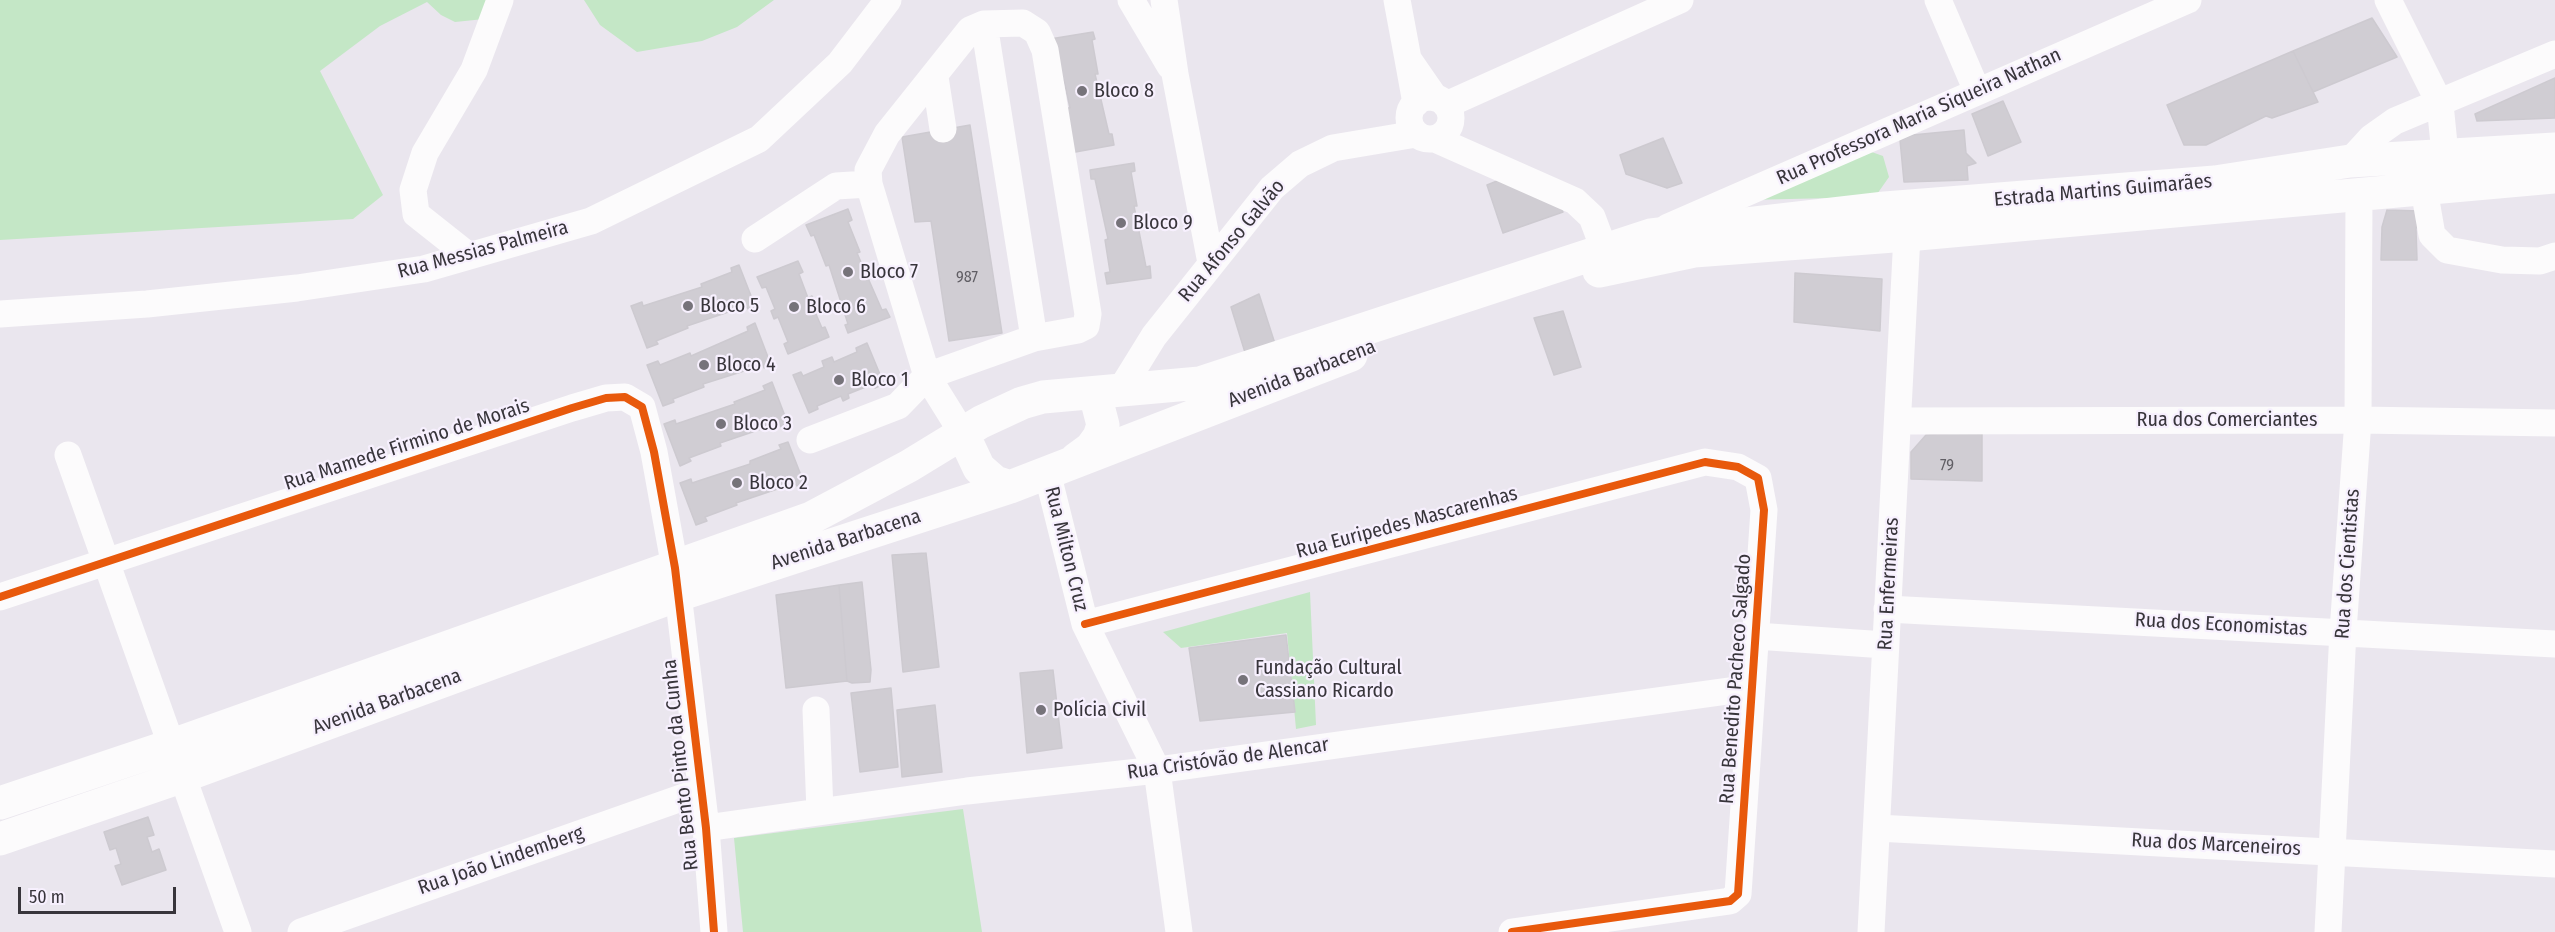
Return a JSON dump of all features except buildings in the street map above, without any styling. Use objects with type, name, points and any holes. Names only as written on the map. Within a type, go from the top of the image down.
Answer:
[{"type":"main road","name":"Estrada Martins Guimarães","points":[[1651,235],[1885,208],[2215,182],[2350,161],[2555,149]]},
{"type":"main road","points":[[2432,188],[2446,175],[2445,154]]},
{"type":"main road","points":[[2350,161],[2350,175],[2359,195]]},
{"type":"main road","name":"Estrada Martins Guimarães","points":[[1694,251],[1907,235],[2555,177]]},
{"type":"main road","name":"Avenida Barbacena","points":[[0,839],[182,777],[677,581],[811,518],[981,422],[1022,403],[1044,397],[1200,383],[1651,235]]},
{"type":"main road","name":"Avenida Barbacena","points":[[0,803],[677,581],[1010,487],[1375,346],[1601,270],[1694,251]]},
{"type":"main road","points":[[1060,467],[1091,448],[1099,437],[1108,392]]},
{"type":"main road","points":[[963,434],[980,468],[995,482],[1010,487]]},
{"type":"street","points":[[469,256],[416,214],[413,190],[425,153],[474,70],[501,0]]},
{"type":"street","name":"Rua Messias Palmeira","points":[[0,314],[147,303],[297,288],[424,269],[591,221],[759,139],[840,63],[888,0]]},
{"type":"street","points":[[1131,0],[1175,74]]},
{"type":"street","points":[[1164,0],[1175,74],[1211,263]]},
{"type":"street","points":[[1396,0],[1408,59],[1432,102],[1451,122],[1445,133],[1425,137]]},
{"type":"street","points":[[1604,249],[1592,217],[1575,201],[1425,137],[1409,121],[1412,108],[1432,102],[1680,0]]},
{"type":"street","points":[[1938,0],[1977,91]]},
{"type":"street","name":"Rua Professora Maria Siqueira Nathan","points":[[1651,235],[2188,0]]},
{"type":"street","points":[[2388,0],[2440,104],[2445,154]]},
{"type":"street","points":[[810,440],[898,406],[927,376],[964,350],[993,343],[1078,330],[1086,326],[1086,303],[1045,50],[1037,32],[1023,23],[984,24],[970,30],[887,134],[873,156],[868,170],[869,184],[927,376],[963,434]]},
{"type":"street","points":[[984,24],[1034,338]]},
{"type":"street","points":[[2350,161],[2372,138],[2395,121],[2555,54]]},
{"type":"street","points":[[934,77],[943,129]]},
{"type":"street","name":"Rua Afonso Galvão","points":[[1108,392],[1272,188],[1300,164],[1333,148],[1425,137]]},
{"type":"street","points":[[755,239],[836,186],[869,184]]},
{"type":"street","points":[[2432,188],[2432,235],[2447,250],[2502,260],[2540,261],[2555,256]]},
{"type":"street","name":"Rua dos Cientistas","points":[[2328,932],[2343,631],[2358,420],[2359,195]]},
{"type":"street","name":"Rua Enfermeiras","points":[[1872,932],[1907,235]]},
{"type":"street","name":"Rua Mamede Firmino de Morais","points":[[0,597],[572,408],[606,398],[625,397],[642,407],[654,452],[677,581]]},
{"type":"street","name":"Rua dos Comerciantes","points":[[1899,421],[2358,420],[2555,423]]},
{"type":"street","points":[[68,455],[104,563],[238,932]]},
{"type":"street","name":"Rua Euripedes Mascarenhas","points":[[1085,624],[1705,462],[1738,466]]},
{"type":"street","name":"Rua Benedito Pacheco Salgado","points":[[1512,932],[1730,901],[1738,894],[1750,688],[1756,636],[1764,510],[1758,478],[1738,466]]},
{"type":"street","name":"Rua Milton Cruz","points":[[1060,467],[1085,624],[1157,770],[1179,932]]},
{"type":"street","name":"Rua Bento Pinto da Cunha","points":[[677,581],[706,828],[714,932]]},
{"type":"street","name":"Rua dos Economistas","points":[[1887,609],[2343,631],[2555,644]]},
{"type":"street","points":[[1756,636],[1885,645]]},
{"type":"street","name":"Rua Cristóvão de Alencar","points":[[706,828],[820,811],[1157,770],[1750,688]]},
{"type":"street","points":[[816,710],[820,811]]},
{"type":"street","name":"Rua João Lindemberg","points":[[301,932],[701,791]]},
{"type":"street","name":"Rua dos Marceneiros","points":[[1877,828],[2555,864]]},
{"type":"green space","points":[[0,0],[500,0],[494,18],[455,22],[441,15],[427,2],[380,26],[320,71],[383,195],[353,219],[0,240]]},
{"type":"green space","points":[[584,0],[774,0],[737,27],[702,41],[637,52],[600,25]]},
{"type":"green space","points":[[1866,150],[1883,156],[1889,177],[1875,197],[1746,200]]},
{"type":"green space","points":[[1310,592],[1316,725],[1296,729],[1287,633],[1181,648],[1163,632]]},
{"type":"green space","points":[[963,809],[982,932],[743,932],[734,838]]},
{"type":"cycle path","points":[[0,597],[572,408],[606,398],[625,397],[642,407],[654,452],[675,568],[706,828],[714,932]]},
{"type":"cycle path","points":[[1085,624],[1705,462],[1738,467],[1758,478],[1764,510],[1738,894],[1730,901],[1512,932]]},
{"type":"place","name":"Bloco 8","points":[[1082,91]]},
{"type":"place","name":"Bloco 9","points":[[1121,223]]},
{"type":"place","name":"Bloco 7","points":[[848,272]]},
{"type":"place","name":"Bloco 5","points":[[688,306]]},
{"type":"place","name":"Bloco 6","points":[[794,307]]},
{"type":"place","name":"Bloco 4","points":[[704,365]]},
{"type":"place","name":"Bloco 1","points":[[839,380]]},
{"type":"place","name":"Bloco 3","points":[[721,424]]},
{"type":"place","name":"Bloco 2","points":[[737,483]]},
{"type":"place","name":"Fundação Cultural Cassiano Ricardo","points":[[1243,680]]},
{"type":"place","name":"Polícia Civil","points":[[1041,710]]}]
